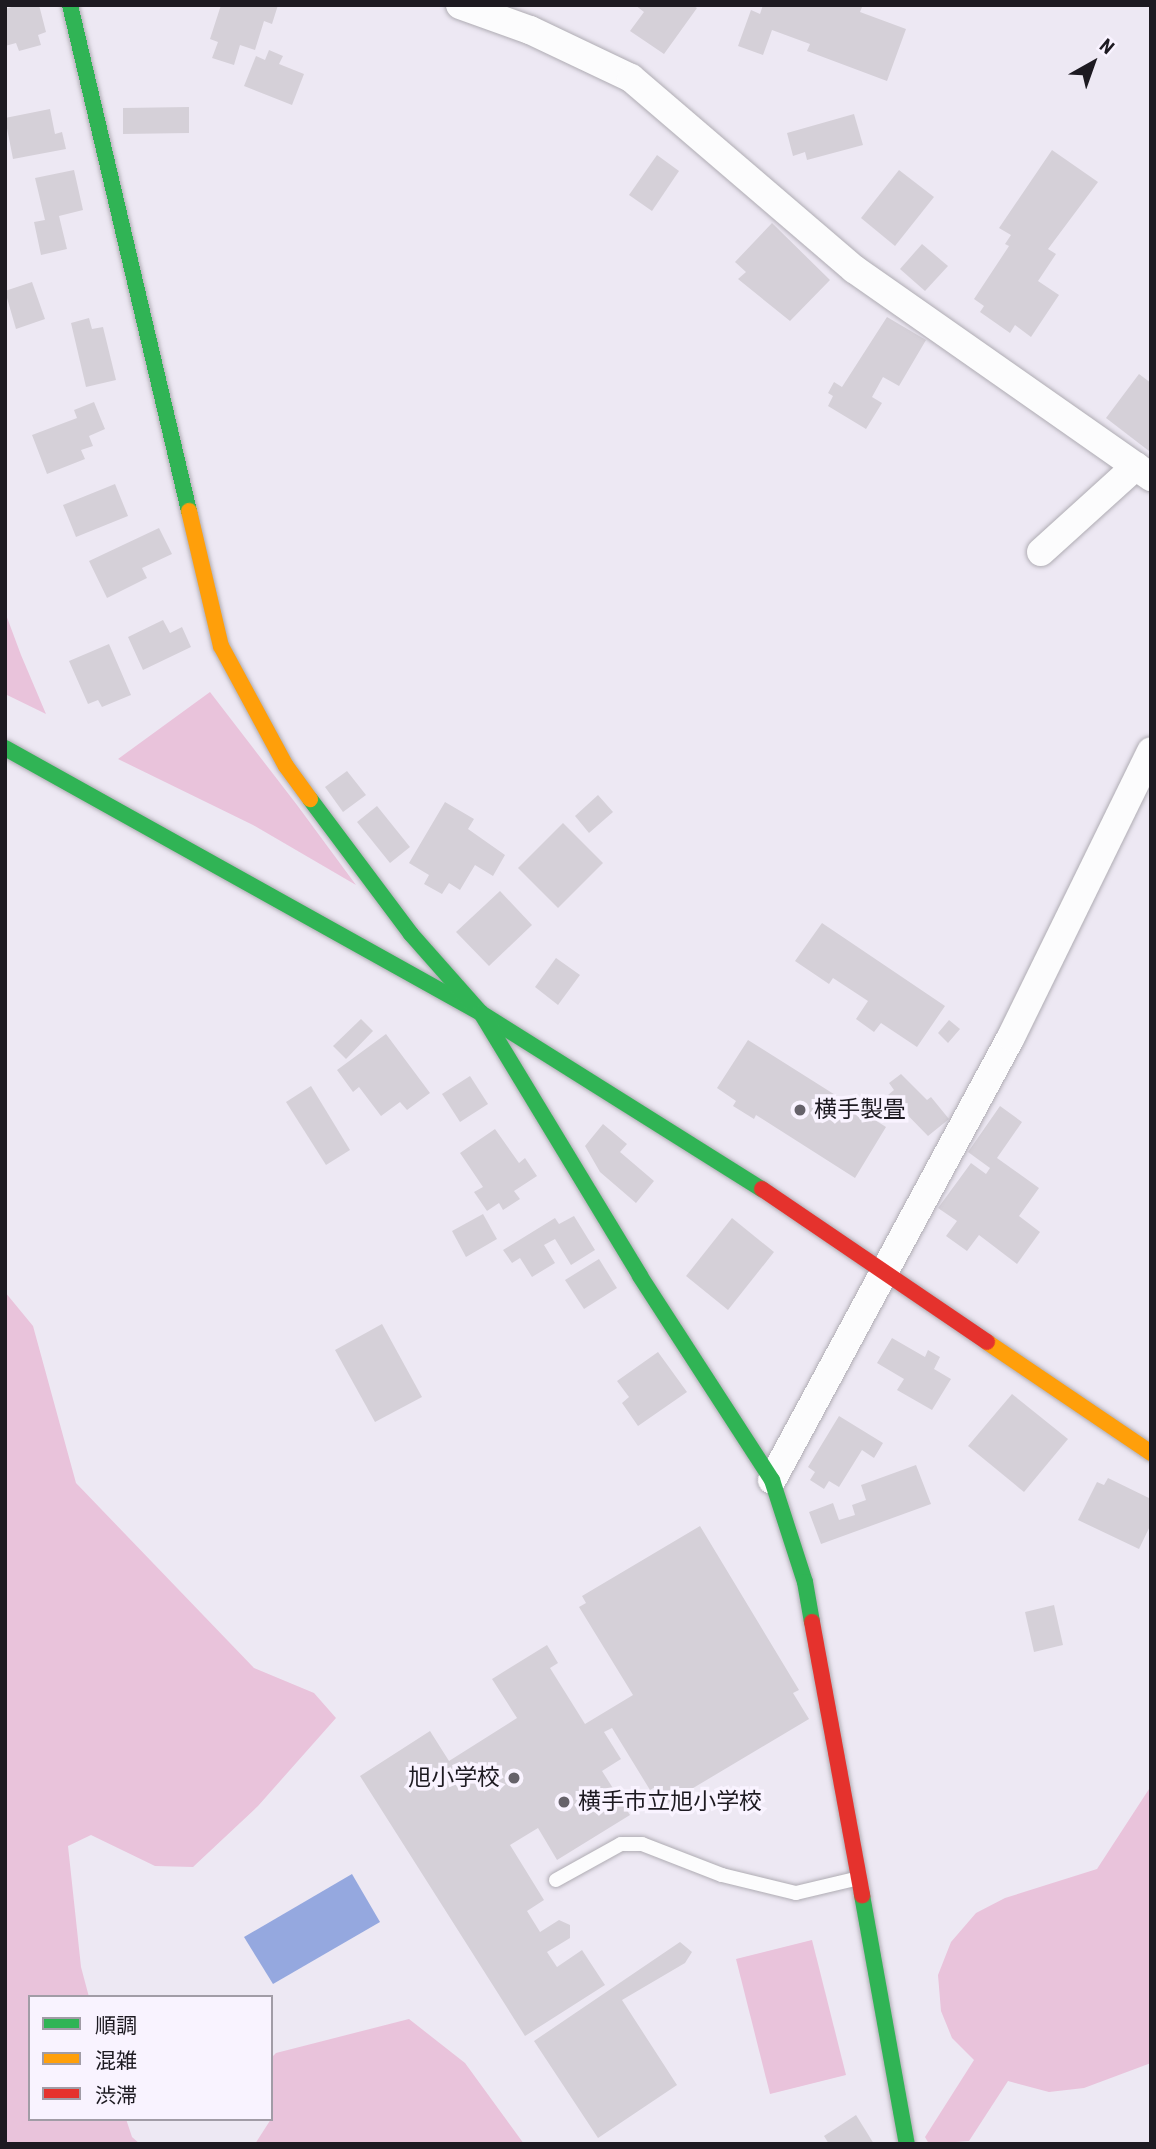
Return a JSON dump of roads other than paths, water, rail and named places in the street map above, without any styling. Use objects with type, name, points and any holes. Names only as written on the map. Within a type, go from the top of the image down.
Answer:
[{"type":"street","points":[[70,5],[221,646],[286,766],[411,934],[481,1013],[640,1276],[772,1480],[804,1582],[907,2144]]},
{"type":"street","points":[[460,5],[530,30],[632,78],[855,269],[1143,472],[1041,552]]},
{"type":"street","points":[[5,748],[481,1013],[691,1141],[885,1269],[1151,1453]]},
{"type":"street","points":[[772,1480],[1011,1037],[1151,751]]},
{"type":"lane","points":[[556,1880],[621,1844],[642,1844],[722,1875],[796,1893],[860,1878]]},
{"type":"water","points":[[352,1874],[380,1922],[273,1984],[244,1937]]},
{"type":"place","name":"横手製畳","points":[[800,1110]]},
{"type":"place","name":"旭小学校","points":[[514,1778]]},
{"type":"place","name":"横手市立旭小学校","points":[[564,1802]]}]
